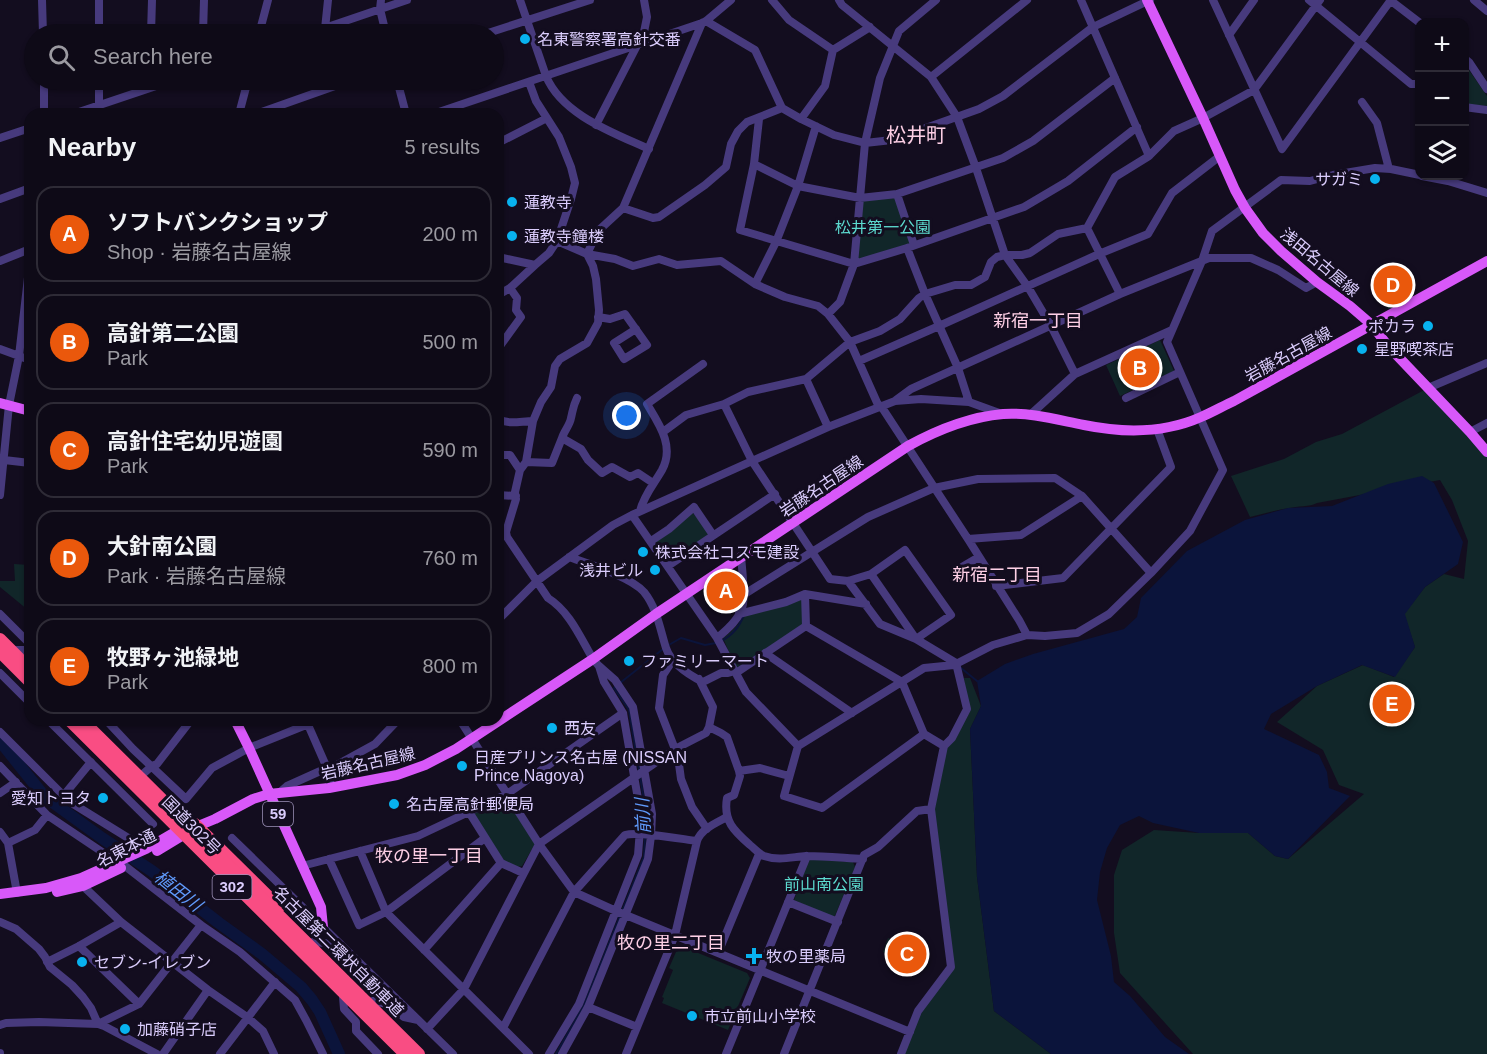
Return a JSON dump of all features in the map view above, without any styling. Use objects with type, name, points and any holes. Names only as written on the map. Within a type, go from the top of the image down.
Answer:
[{"type":"highway","points":[[0,634],[24,657]]},
{"type":"highway","points":[[0,639],[24,663]]},
{"type":"highway","points":[[0,652],[24,676]]},
{"type":"highway","points":[[0,658],[24,681]]},
{"type":"highway","name":"国道302号","points":[[61,726],[141,805],[178,834],[400,1054]]},
{"type":"highway","name":"名古屋第二環状自動車道","points":[[75,726],[405,1054]]},
{"type":"highway","name":"名古屋第二環状自動車道","points":[[88,726],[419,1054]]},
{"type":"highway","name":"国道302号","points":[[96,726],[148,770],[198,826],[425,1054]]},
{"type":"main road","name":"浅田名古屋線","points":[[1148,0],[1245,208],[1263,233],[1317,282],[1372,325],[1388,346],[1487,452]]},
{"type":"main road","name":"岩藤名古屋線","points":[[504,718],[596,662],[656,614],[741,556],[908,446],[932,433],[954,425],[1002,414],[1030,415],[1117,430],[1157,429],[1200,418],[1487,261]]},
{"type":"main road","points":[[4,404],[24,409]]},
{"type":"main road","name":"59","points":[[238,726],[274,793],[302,866],[321,907],[323,927]]},
{"type":"main road","name":"岩藤名古屋線","points":[[198,826],[274,793],[329,788],[397,775],[425,765],[456,749],[492,726]]},
{"type":"main road","name":"名東本通","points":[[0,902],[36,897],[83,886],[178,834],[198,826]]},
{"type":"main road","name":"名東本通","points":[[0,894],[46,888],[81,879],[121,864]]},
{"type":"main road","points":[[311,915],[317,915],[321,907]]},
{"type":"street","points":[[42,0],[43,24]]},
{"type":"street","points":[[99,0],[99,24]]},
{"type":"street","points":[[151,24],[152,0]]},
{"type":"street","points":[[203,24],[204,0]]},
{"type":"street","points":[[261,24],[267,0]]},
{"type":"street","points":[[325,24],[328,0]]},
{"type":"street","points":[[335,24],[381,5],[407,0]]},
{"type":"street","points":[[520,0],[549,84],[563,102],[596,125],[649,149]]},
{"type":"street","points":[[504,28],[590,0]]},
{"type":"street","points":[[596,125],[644,32],[647,17],[644,0]]},
{"type":"street","points":[[451,108],[704,22],[731,0]]},
{"type":"street","points":[[772,0],[789,20],[833,50]]},
{"type":"street","points":[[839,0],[842,5],[931,76],[957,117],[1005,255],[1028,286],[1076,374]]},
{"type":"street","points":[[931,76],[1027,0]]},
{"type":"street","points":[[1081,0],[1149,156]]},
{"type":"street","points":[[704,22],[755,50],[782,108],[834,135],[865,143],[892,140],[979,109],[1003,96],[1093,27],[1148,0]]},
{"type":"street","points":[[1213,0],[1281,149],[1390,0],[1415,20]]},
{"type":"street","points":[[1229,34],[1254,0]]},
{"type":"street","points":[[1474,0],[1487,11]]},
{"type":"street","points":[[828,314],[840,302],[854,264],[865,143],[880,78],[899,31],[929,2]]},
{"type":"street","points":[[663,432],[686,415],[724,404],[748,392],[806,379],[850,342],[880,331],[900,319],[925,294],[955,285],[971,285],[985,277],[991,262],[998,257],[1030,253],[1058,234],[1087,228],[1115,177],[1149,156],[1174,131],[1254,90],[1315,2],[1360,42],[1412,84],[1415,84]]},
{"type":"street","points":[[381,5],[384,24]]},
{"type":"street","points":[[587,254],[598,231],[623,208],[704,22]]},
{"type":"street","points":[[801,119],[825,86],[833,50],[870,27]]},
{"type":"street","points":[[1469,62],[1487,89]]},
{"type":"street","points":[[754,164],[798,186],[860,198],[897,194],[1003,158],[1034,141],[1115,78]]},
{"type":"street","points":[[504,292],[549,253],[557,241],[575,183],[559,137],[536,101],[529,82]]},
{"type":"street","points":[[44,90],[44,108]]},
{"type":"street","points":[[99,90],[100,108]]},
{"type":"street","points":[[104,108],[138,90]]},
{"type":"street","points":[[241,108],[245,90]]},
{"type":"street","points":[[273,108],[324,90]]},
{"type":"street","points":[[400,90],[404,108]]},
{"type":"street","points":[[1362,102],[1377,123],[1389,169]]},
{"type":"street","points":[[623,208],[653,218],[660,217],[726,167],[731,144],[738,130],[747,122],[782,108]]},
{"type":"street","points":[[1469,108],[1487,110]]},
{"type":"street","points":[[504,140],[547,118]]},
{"type":"street","points":[[759,118],[754,164],[740,230],[854,264],[1024,207],[1068,181],[1137,127]]},
{"type":"street","points":[[755,284],[776,242],[798,186],[816,126]]},
{"type":"street","points":[[0,138],[24,130]]},
{"type":"street","points":[[859,361],[1148,234],[1172,193],[1220,156]]},
{"type":"street","points":[[924,734],[822,808],[784,796],[798,746],[924,668],[956,663],[993,645],[1027,635],[1077,633],[1109,614],[1190,531],[1223,470],[1167,342],[1202,261],[1212,231],[1281,180],[1310,181],[1375,168],[1415,174]]},
{"type":"street","points":[[1444,180],[1487,193]]},
{"type":"street","points":[[0,199],[24,190]]},
{"type":"street","points":[[897,194],[925,294],[958,368],[969,402]]},
{"type":"street","points":[[1087,228],[1120,294]]},
{"type":"street","points":[[557,241],[587,254],[615,259],[633,266],[659,259],[677,265],[721,261],[755,284],[785,297],[818,306],[828,314],[850,342],[880,407],[968,539],[1027,635]]},
{"type":"street","points":[[0,261],[24,251]]},
{"type":"street","points":[[549,1054],[579,1004],[620,913],[648,859],[645,835],[652,814],[623,713],[604,682],[596,662],[565,612],[548,598],[507,537],[506,532],[516,499],[515,492],[520,470],[526,462],[533,422],[541,402],[551,387],[555,366],[560,359],[587,344],[598,323],[596,279],[587,254]]},
{"type":"street","points":[[504,258],[535,265]]},
{"type":"street","points":[[504,614],[537,581],[614,525],[636,513],[828,427],[895,401],[911,389],[1120,294],[1209,258],[1251,258],[1278,270],[1306,288],[1317,282]]},
{"type":"street","points":[[504,340],[521,317],[516,310],[517,298],[510,288]]},
{"type":"street","points":[[0,495],[4,460],[4,404],[19,356],[24,312]]},
{"type":"street","points":[[598,317],[610,319],[625,314],[636,329]]},
{"type":"street","points":[[1030,415],[1076,374],[1172,330]]},
{"type":"street","points":[[0,350],[24,358]]},
{"type":"street","points":[[1428,388],[1487,363]]},
{"type":"street","points":[[636,513],[663,468],[667,452],[663,432],[647,404],[703,364]]},
{"type":"street","points":[[1126,398],[1180,372]]},
{"type":"street","points":[[806,379],[828,427]]},
{"type":"street","points":[[526,462],[552,463],[564,430],[570,423],[572,410],[578,398]]},
{"type":"street","points":[[895,401],[921,399],[969,402],[1002,414]]},
{"type":"street","points":[[724,404],[752,461],[830,579],[848,581],[871,574],[905,550],[951,615],[916,639]]},
{"type":"street","points":[[504,421],[533,422]]},
{"type":"street","points":[[1470,432],[1487,423]]},
{"type":"street","points":[[996,586],[1063,578],[1171,467],[1157,429]]},
{"type":"street","points":[[562,438],[581,449],[588,460],[602,473],[612,468],[630,477],[638,473],[653,483]]},
{"type":"street","points":[[504,455],[510,455],[520,470]]},
{"type":"street","points":[[4,460],[24,462]]},
{"type":"street","points":[[743,595],[868,517],[934,488],[978,479],[1055,478],[1082,496],[1151,573]]},
{"type":"street","points":[[668,566],[775,494]]},
{"type":"street","points":[[504,495],[516,496]]},
{"type":"street","points":[[968,539],[1022,535],[1082,496]]},
{"type":"street","points":[[651,541],[694,507],[713,535]]},
{"type":"street","points":[[636,513],[651,541],[718,641],[746,692],[798,746]]},
{"type":"street","points":[[718,641],[743,606],[741,556]]},
{"type":"street","points":[[957,570],[979,557]]},
{"type":"street","points":[[569,558],[605,570],[644,592],[656,614],[666,645],[674,660],[699,680],[703,681],[721,673],[736,672],[806,626]]},
{"type":"street","points":[[871,574],[916,639]]},
{"type":"street","points":[[848,581],[880,624],[916,639],[956,663],[967,709],[952,738],[944,746],[931,809],[951,967],[918,1011],[901,1054]]},
{"type":"street","points":[[739,614],[786,602],[805,594],[866,604]]},
{"type":"street","points":[[805,594],[806,626]]},
{"type":"street","points":[[0,614],[24,638]]},
{"type":"street","points":[[806,626],[902,682],[924,734],[944,746]]},
{"type":"street","points":[[16,650],[24,650]]},
{"type":"street","points":[[765,653],[852,713]]},
{"type":"street","points":[[674,660],[663,675],[659,708],[675,749],[681,779],[692,807],[707,829]]},
{"type":"street","points":[[596,662],[617,683],[633,707],[639,774]]},
{"type":"street","points":[[0,673],[24,697]]},
{"type":"street","points":[[427,1029],[464,990],[539,844],[675,749],[706,733],[713,707],[699,680]]},
{"type":"street","points":[[302,866],[418,836],[507,794],[623,713]]},
{"type":"street","points":[[61,726],[91,762],[141,805],[153,824]]},
{"type":"street","points":[[111,726],[148,770],[186,799],[212,768],[249,748],[304,726]]},
{"type":"street","points":[[148,770],[157,765],[186,726]]},
{"type":"street","points":[[313,726],[330,768],[329,788]]},
{"type":"street","points":[[274,793],[330,768],[375,744],[392,726]]},
{"type":"street","points":[[464,726],[539,844],[574,892],[910,1032]]},
{"type":"street","points":[[709,727],[727,737],[739,771],[740,776],[734,795],[727,798],[725,808],[727,817],[734,831],[759,854],[781,859],[807,856],[863,860]]},
{"type":"street","points":[[0,732],[70,802],[149,850]]},
{"type":"street","points":[[64,795],[91,762]]},
{"type":"street","points":[[0,766],[47,814],[121,864],[240,952],[275,982],[295,1000],[323,1054]]},
{"type":"street","points":[[739,771],[760,768],[789,776]]},
{"type":"street","points":[[0,793],[16,782]]},
{"type":"street","points":[[784,1054],[864,855],[878,848],[917,811],[931,809]]},
{"type":"street","points":[[469,812],[501,863],[523,873]]},
{"type":"street","points":[[8,843],[35,830],[47,814]]},
{"type":"street","points":[[626,1054],[675,935],[698,836],[727,817]]},
{"type":"street","points":[[0,832],[8,843],[17,892]]},
{"type":"street","points":[[503,1028],[574,892],[626,836],[629,834],[645,835],[697,841]]},
{"type":"street","points":[[232,838],[453,1054]]},
{"type":"street","points":[[329,859],[359,925],[386,912],[485,838]]},
{"type":"street","points":[[360,851],[386,912],[529,1054]]},
{"type":"street","points":[[718,953],[759,854]]},
{"type":"street","points":[[726,1054],[807,856]]},
{"type":"street","points":[[231,858],[253,858]]},
{"type":"street","points":[[424,950],[501,863]]},
{"type":"street","points":[[83,886],[121,922],[263,1030],[274,1054]]},
{"type":"street","points":[[788,902],[837,922]]},
{"type":"street","points":[[562,1054],[588,1006],[620,913]]},
{"type":"street","points":[[0,922],[16,929],[39,949],[50,967],[83,997],[98,1024]]},
{"type":"street","points":[[47,962],[121,922]]},
{"type":"street","points":[[98,1024],[138,1004],[201,925]]},
{"type":"street","points":[[313,942],[325,943],[335,952],[352,956]]},
{"type":"street","points":[[79,946],[138,1004]]},
{"type":"street","points":[[220,1054],[275,982]]},
{"type":"street","points":[[163,1054],[208,990]]},
{"type":"street","points":[[343,997],[344,1009],[356,1022],[356,1031],[378,1054]]},
{"type":"street","points":[[373,1002],[387,1004],[404,1017],[418,1020]]},
{"type":"street","points":[[588,1006],[637,1027]]},
{"type":"street","points":[[0,1024],[39,1022],[98,1024],[157,1054]]},
{"type":"green space","points":[[1469,70],[1487,96],[1487,106],[1469,104]]},
{"type":"green space","name":"松井第一公園","points":[[897,196],[914,245],[856,261],[862,200]]},
{"type":"green space","points":[[1393,275],[1412,297],[1391,312],[1375,295]]},
{"type":"green space","points":[[1160,340],[1174,371],[1120,396],[1106,365]]},
{"type":"green space","points":[[1428,388],[1487,448],[1487,1054],[1193,1054],[1120,973],[1114,933],[1114,875],[1122,850],[1154,830],[1248,833],[1275,856],[1288,859],[1364,794],[1339,785],[1323,750],[1277,722],[1317,686],[1363,665],[1394,677],[1415,647],[1404,614],[1425,587],[1444,574],[1464,579],[1468,541],[1452,500],[1440,480],[1250,517],[1231,476],[1284,459],[1316,442],[1342,434]]},
{"type":"green space","points":[[692,512],[710,533],[671,562],[668,561],[656,543],[657,540]]},
{"type":"green space","points":[[14,564],[24,565],[24,607],[0,587],[0,581],[15,581]]},
{"type":"green space","points":[[802,597],[804,624],[736,668],[723,638],[746,615]]},
{"type":"green space","points":[[964,678],[970,678],[981,706],[970,729],[977,877],[994,1011],[1051,1054],[901,1054],[918,1011],[951,967],[931,809],[944,746],[967,709]]},
{"type":"green space","points":[[506,798],[535,844],[522,866],[517,867],[502,861],[471,813]]},
{"type":"green space","name":"前山南公園","points":[[809,859],[853,862],[855,867],[834,918],[794,900]]},
{"type":"green space","points":[[888,938],[930,955],[925,969],[883,952]]},
{"type":"green space","points":[[686,948],[747,973],[750,978],[728,1030],[662,1003],[664,998],[662,997],[673,970],[669,968],[676,952]]},
{"type":"water","points":[[1422,476],[1434,483],[1463,542],[1458,564],[1425,587],[1405,614],[1415,647],[1395,677],[1362,665],[1317,686],[1271,714],[1264,729],[1319,755],[1327,772],[1329,788],[1350,796],[1288,859],[1275,856],[1248,833],[1199,833],[1153,823],[1139,816],[1120,825],[1107,848],[1100,872],[1097,900],[1111,956],[1114,982],[1130,996],[1165,1037],[1189,1054],[1051,1054],[994,1011],[977,877],[970,729],[981,706],[977,681],[1005,664],[1033,654],[1124,629],[1137,617],[1141,598],[1187,551],[1245,520],[1288,508],[1332,506],[1388,484]]},
{"type":"waterway","name":"前川","points":[[721,641],[735,630],[744,615]]},
{"type":"waterway","name":"前川","points":[[667,646],[681,638],[705,645],[716,643]]},
{"type":"waterway","name":"前川","points":[[620,683],[663,649]]},
{"type":"waterway","name":"前川","points":[[961,668],[977,681]]},
{"type":"waterway","name":"前川","points":[[616,686],[614,688],[629,710],[639,770]]},
{"type":"waterway","name":"植田川","points":[[0,741],[44,796],[152,871],[262,954],[301,987],[320,1012],[339,1054]]},
{"type":"waterway","name":"前川","points":[[640,776],[647,817],[646,833]]},
{"type":"waterway","name":"前川","points":[[556,1054],[584,1005],[644,857],[645,838]]},
{"type":"place","name":"名東警察署高針交番","points":[[525,39]]},
{"type":"place","name":"サガミ","points":[[1375,179]]},
{"type":"place","name":"蓮教寺","points":[[512,202]]},
{"type":"place","name":"蓮教寺鐘楼","points":[[512,236]]},
{"type":"place","name":"大針南公園","points":[[1393,285]]},
{"type":"place","name":"ポカラ","points":[[1428,326]]},
{"type":"place","name":"星野喫茶店","points":[[1362,349]]},
{"type":"place","name":"高針第二公園","points":[[1140,368]]},
{"type":"place","name":"株式会社コスモ建設","points":[[643,552]]},
{"type":"place","name":"浅井ビル","points":[[655,570]]},
{"type":"place","name":"ソフトバンクショップ","points":[[726,591]]},
{"type":"place","name":"ファミリーマート","points":[[629,661]]},
{"type":"place","name":"牧野ヶ池緑地","points":[[1392,704]]},
{"type":"place","name":"西友","points":[[552,728]]},
{"type":"place","name":"日産プリンス名古屋 (NISSAN Prince Nagoya)","points":[[462,766]]},
{"type":"place","name":"愛知トヨタ","points":[[103,798]]},
{"type":"place","name":"名古屋高針郵便局","points":[[394,804]]},
{"type":"place","name":"高針住宅幼児遊園","points":[[907,954]]},
{"type":"place","name":"牧の里薬局","points":[[754,956]]},
{"type":"place","name":"セブン-イレブン","points":[[82,962]]},
{"type":"place","name":"市立前山小学校","points":[[692,1016]]},
{"type":"place","name":"加藤硝子店","points":[[125,1029]]},
{"type":"district","name":"松井町","points":[[916,135]]},
{"type":"district","name":"新宿一丁目","points":[[1038,321]]},
{"type":"district","name":"新宿二丁目","points":[[997,575]]},
{"type":"district","name":"牧の里一丁目","points":[[429,856]]},
{"type":"district","name":"牧の里二丁目","points":[[671,943]]}]
